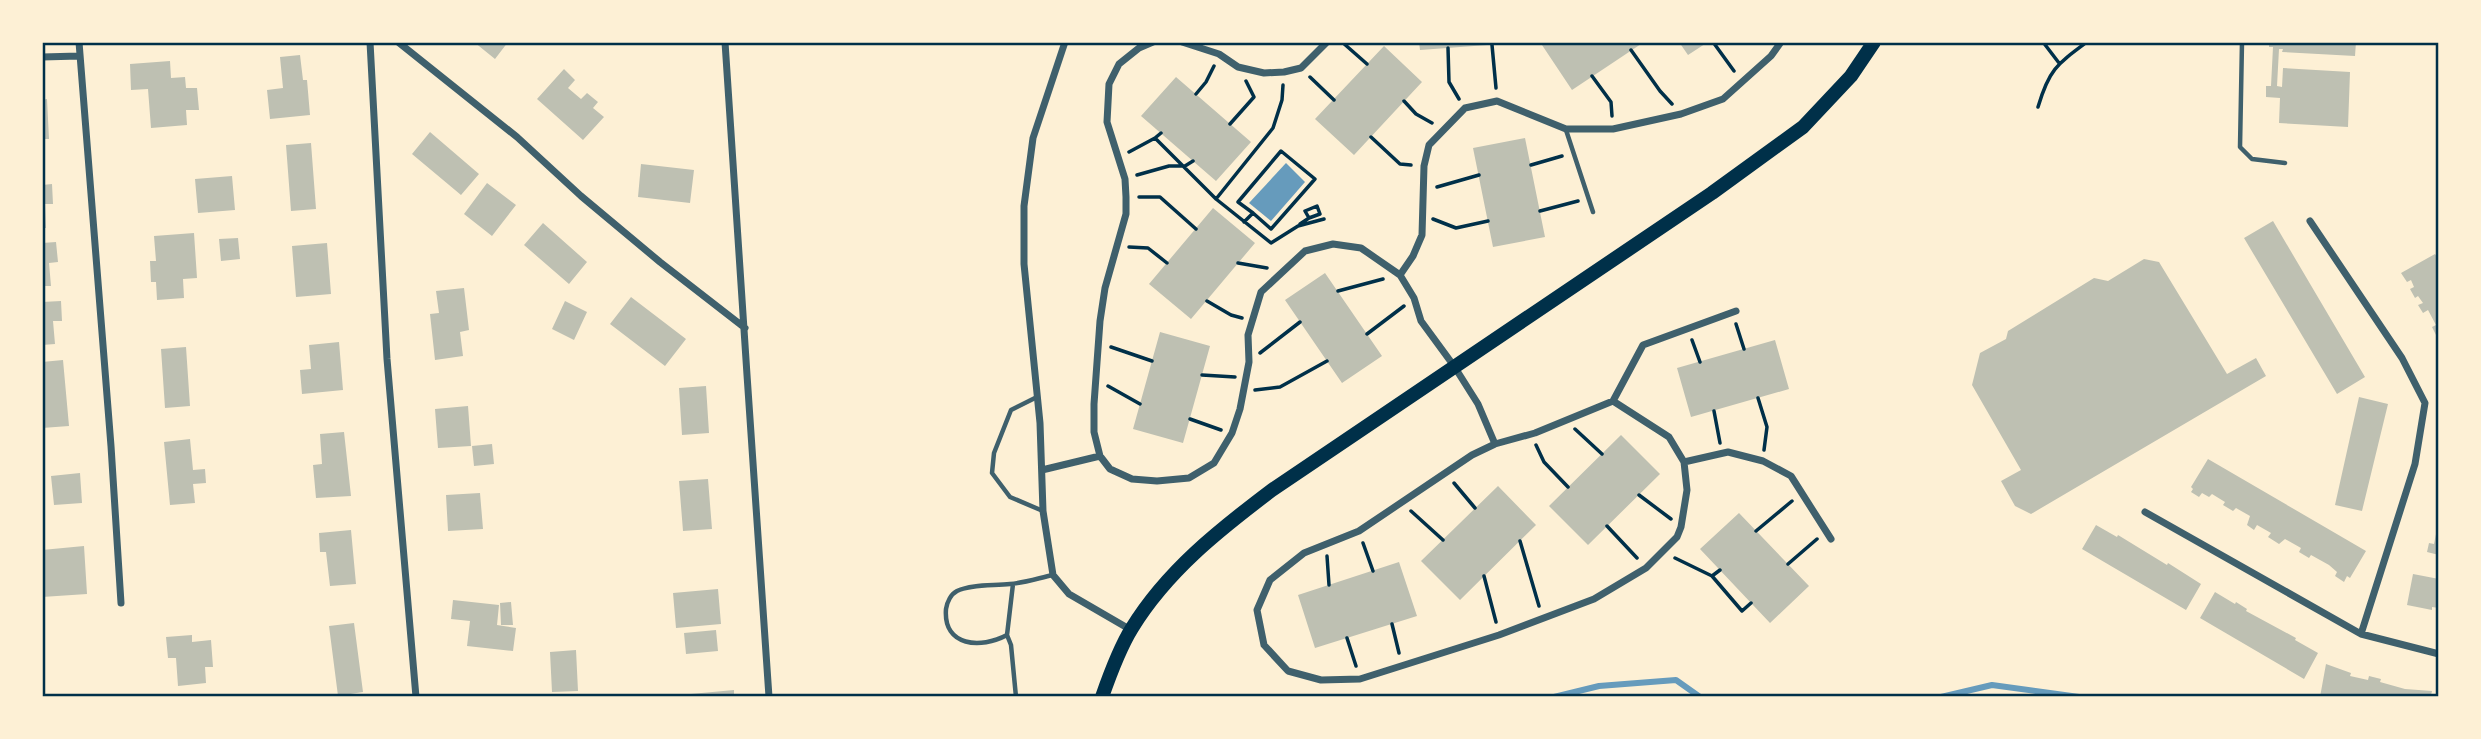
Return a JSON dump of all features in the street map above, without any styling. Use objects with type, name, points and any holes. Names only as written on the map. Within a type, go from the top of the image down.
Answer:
[{"type":"main road","points":[[1102,697],[1131,630],[1158,590],[1208,539],[1272,490],[1712,193],[1803,127],[1851,76],[1870,47],[1881,42]]},
{"type":"street","points":[[79,42],[121,603]]},
{"type":"street","points":[[370,42],[387,359],[416,697]]},
{"type":"street","points":[[398,42],[523,143],[660,262],[745,328]]},
{"type":"street","points":[[725,42],[769,697]]},
{"type":"street","points":[[1065,42],[1033,138],[1024,206],[1024,264],[1038,396],[1043,511],[1053,575],[1069,594],[1131,630]]},
{"type":"street","points":[[1153,42],[1139,48],[1119,64],[1109,84],[1107,122],[1125,179],[1126,197],[1126,214],[1105,288],[1098,342],[1094,432],[1100,456],[1110,468],[1132,479],[1157,481],[1189,478],[1214,463],[1232,433],[1247,377],[1248,335],[1261,292],[1305,251],[1333,244],[1361,248],[1400,275],[1414,298],[1421,321],[1478,404],[1495,444]]},
{"type":"street","points":[[1182,42],[1219,54],[1238,67],[1264,72],[1284,72],[1301,68],[1327,42]]},
{"type":"street","points":[[1400,275],[1413,256],[1422,235],[1424,166],[1429,145],[1465,107],[1497,101],[1566,129],[1614,129],[1681,114],[1723,99],[1771,56],[1781,42]]},
{"type":"street","points":[[42,57],[79,56]]},
{"type":"street","points":[[2310,221],[2402,358],[2424,402],[2415,464],[2361,634]]},
{"type":"street","points":[[1613,401],[1669,437],[1684,462],[1687,490],[1681,527],[1677,537],[1646,568],[1594,599],[1499,635],[1360,679],[1321,680],[1288,671],[1264,645],[1257,610],[1270,580],[1304,553],[1359,531],[1472,455],[1613,401],[1643,345],[1734,312]]},
{"type":"street","points":[[1684,462],[1728,452],[1763,461],[1791,476],[1831,539]]},
{"type":"street","points":[[1042,470],[1100,456]]},
{"type":"street","points":[[2145,512],[2361,634],[2439,654]]},
{"type":"lane","points":[[2242,42],[2240,147],[2252,159],[2285,163]]},
{"type":"lane","points":[[1566,129],[1593,212]]},
{"type":"lane","points":[[1038,396],[1011,410],[994,453],[992,473],[1010,498],[1043,511]]},
{"type":"lane","points":[[1007,635],[997,640],[965,643],[950,632],[945,623],[947,602],[955,592],[1053,575]]},
{"type":"lane","points":[[1013,584],[1007,635],[1011,645],[1016,697]]},
{"type":"path","points":[[1342,42],[1367,64]]},
{"type":"path","points":[[1713,42],[1742,82]]},
{"type":"path","points":[[2043,42],[2059,63]]},
{"type":"path","points":[[2038,107],[2046,80],[2059,63],[2087,42]]},
{"type":"path","points":[[1492,45],[1497,101]]},
{"type":"path","points":[[1448,48],[1449,82],[1465,107]]},
{"type":"path","points":[[1631,50],[1660,91],[1681,114]]},
{"type":"path","points":[[1196,94],[1206,82],[1219,54]]},
{"type":"path","points":[[1230,124],[1254,97],[1238,67]]},
{"type":"path","points":[[1301,68],[1334,100]]},
{"type":"path","points":[[1216,199],[1273,128],[1282,100],[1284,72]]},
{"type":"path","points":[[1592,76],[1611,102],[1614,129]]},
{"type":"path","points":[[1404,102],[1416,114],[1443,129]]},
{"type":"path","points":[[1118,157],[1161,133]]},
{"type":"path","points":[[1371,137],[1400,164],[1424,166]]},
{"type":"path","points":[[1155,138],[1216,199],[1271,243],[1298,226],[1324,219]]},
{"type":"path","points":[[1281,151],[1315,179],[1271,229],[1253,214],[1238,202],[1281,151]]},
{"type":"path","points":[[1531,165],[1574,153]]},
{"type":"path","points":[[1125,179],[1168,166],[1185,166],[1193,161]]},
{"type":"path","points":[[1425,191],[1479,175]]},
{"type":"path","points":[[1126,197],[1160,197],[1196,229]]},
{"type":"path","points":[[1540,211],[1588,198]]},
{"type":"path","points":[[1244,222],[1253,214]]},
{"type":"path","points":[[1422,214],[1455,228],[1488,221]]},
{"type":"path","points":[[1298,226],[1309,218]]},
{"type":"path","points":[[1116,247],[1148,248],[1167,263]]},
{"type":"path","points":[[1238,263],[1283,270]]},
{"type":"path","points":[[1338,291],[1400,275]]},
{"type":"path","points":[[1367,334],[1414,298]]},
{"type":"path","points":[[1207,301],[1231,315],[1252,320]]},
{"type":"path","points":[[1734,312],[1744,349]]},
{"type":"path","points":[[1249,362],[1300,322]]},
{"type":"path","points":[[1688,328],[1700,362]]},
{"type":"path","points":[[1098,342],[1152,361]]},
{"type":"path","points":[[1243,392],[1280,387],[1327,361]]},
{"type":"path","points":[[1202,374],[1247,377]]},
{"type":"path","points":[[1097,380],[1140,404]]},
{"type":"path","points":[[1758,398],[1767,427],[1763,461]]},
{"type":"path","points":[[1714,411],[1722,454]]},
{"type":"path","points":[[1190,419],[1232,433]]},
{"type":"path","points":[[1566,421],[1602,454]]},
{"type":"path","points":[[1532,434],[1544,462],[1569,487]]},
{"type":"path","points":[[1446,472],[1475,508]]},
{"type":"path","points":[[1756,531],[1802,493]]},
{"type":"path","points":[[1639,495],[1681,527]]},
{"type":"path","points":[[1403,503],[1443,540]]},
{"type":"path","points":[[1608,526],[1646,568]]},
{"type":"path","points":[[1359,531],[1373,571]]},
{"type":"path","points":[[1788,564],[1826,531]]},
{"type":"path","points":[[1520,541],[1543,618]]},
{"type":"path","points":[[1327,543],[1329,585]]},
{"type":"path","points":[[1687,565],[1712,576],[1742,611],[1751,603]]},
{"type":"path","points":[[1712,576],[1720,570]]},
{"type":"path","points":[[1484,576],[1499,635]]},
{"type":"path","points":[[1392,624],[1402,667]]},
{"type":"path","points":[[1347,638],[1360,679]]},
{"type":"water","points":[[1286,163],[1305,182],[1271,221],[1249,203]]},
{"type":"building","points":[[474,42],[508,42],[495,59]]},
{"type":"building","points":[[1419,42],[1501,42],[1501,44],[1420,50]]},
{"type":"building","points":[[1547,42],[1644,42],[1572,90],[1542,45]]},
{"type":"building","points":[[1679,42],[1708,42],[1688,55]]},
{"type":"building","points":[[2269,42],[2356,42],[2355,56],[2282,52],[2283,49],[2279,49],[2277,86],[2282,87],[2283,68],[2350,72],[2348,127],[2279,123],[2280,98],[2266,97],[2266,86],[2271,86],[2273,47],[2269,47]]},
{"type":"building","points":[[1384,46],[1422,82],[1354,155],[1315,119]]},
{"type":"building","points":[[300,55],[303,80],[307,80],[310,115],[270,119],[267,90],[283,88],[280,57]]},
{"type":"building","points":[[170,61],[171,78],[185,77],[186,88],[197,88],[199,110],[186,110],[187,125],[151,128],[148,89],[131,90],[130,64]]},
{"type":"building","points":[[564,69],[575,80],[568,88],[581,99],[587,93],[598,102],[593,108],[604,117],[583,140],[537,99]]},
{"type":"building","points":[[1176,77],[1251,142],[1216,181],[1141,116]]},
{"type":"building","points":[[47,99],[49,139],[42,139],[42,100]]},
{"type":"building","points":[[430,132],[479,174],[461,195],[412,154]]},
{"type":"building","points":[[1525,138],[1545,237],[1493,247],[1473,148]]},
{"type":"building","points":[[311,143],[316,209],[291,211],[286,145]]},
{"type":"building","points":[[641,164],[694,170],[690,203],[638,197]]},
{"type":"building","points":[[232,176],[235,210],[198,213],[195,179]]},
{"type":"building","points":[[487,183],[516,205],[492,236],[464,214]]},
{"type":"building","points":[[52,184],[53,204],[45,204],[46,228],[42,228],[42,185]]},
{"type":"building","points":[[1213,208],[1255,243],[1191,319],[1149,284]]},
{"type":"building","points":[[2273,221],[2365,377],[2337,394],[2244,238]]},
{"type":"building","points":[[543,223],[587,262],[569,284],[524,245]]},
{"type":"building","points":[[194,233],[197,278],[183,279],[184,298],[157,300],[156,282],[151,282],[150,261],[156,261],[154,236]]},
{"type":"building","points":[[238,238],[240,259],[221,261],[219,239]]},
{"type":"building","points":[[56,242],[58,262],[49,263],[51,286],[42,286],[42,243]]},
{"type":"building","points":[[327,243],[331,294],[296,297],[292,246]]},
{"type":"building","points":[[2435,254],[2439,260],[2439,333],[2436,335],[2432,327],[2436,325],[2428,310],[2423,313],[2418,305],[2423,303],[2418,296],[2415,298],[2410,289],[2414,287],[2411,280],[2407,282],[2401,273]]},
{"type":"building","points":[[2144,259],[2159,262],[2227,374],[2256,358],[2266,376],[2031,514],[2015,506],[2001,481],[2021,470],[1972,385],[1980,353],[2006,339],[2008,331],[2094,278],[2108,281]]},
{"type":"building","points":[[1325,273],[1382,356],[1342,383],[1285,300]]},
{"type":"building","points":[[464,288],[469,330],[460,332],[463,356],[435,360],[430,314],[439,313],[436,291]]},
{"type":"building","points":[[631,297],[686,339],[665,366],[610,324]]},
{"type":"building","points":[[61,301],[62,321],[53,321],[55,344],[42,345],[42,302]]},
{"type":"building","points":[[565,301],[587,312],[574,340],[552,329]]},
{"type":"building","points":[[1160,332],[1210,346],[1183,443],[1133,429]]},
{"type":"building","points":[[1775,340],[1789,389],[1691,417],[1677,368]]},
{"type":"building","points":[[339,342],[343,390],[302,394],[300,370],[311,369],[309,345]]},
{"type":"building","points":[[186,347],[190,406],[165,408],[161,349]]},
{"type":"building","points":[[63,360],[69,426],[42,428],[42,362]]},
{"type":"building","points":[[706,386],[709,433],[682,435],[679,388]]},
{"type":"building","points":[[2359,397],[2388,404],[2362,511],[2335,505]]},
{"type":"building","points":[[468,406],[471,446],[438,448],[435,409]]},
{"type":"building","points":[[344,432],[351,496],[316,498],[313,465],[322,464],[320,434]]},
{"type":"building","points":[[1621,435],[1660,474],[1588,545],[1549,506]]},
{"type":"building","points":[[190,439],[193,470],[205,469],[206,483],[193,484],[195,503],[170,505],[164,442]]},
{"type":"building","points":[[492,444],[494,464],[474,466],[472,446]]},
{"type":"building","points":[[2208,459],[2366,551],[2350,578],[2347,576],[2344,582],[2335,576],[2337,572],[2329,565],[2299,552],[2301,548],[2285,539],[2279,544],[2268,537],[2271,533],[2257,525],[2254,530],[2247,525],[2250,516],[2236,508],[2233,511],[2212,494],[2209,497],[2202,493],[2199,497],[2191,492],[2191,487]]},
{"type":"building","points":[[80,473],[82,503],[54,505],[51,476]]},
{"type":"building","points":[[708,479],[712,529],[683,531],[679,481]]},
{"type":"building","points":[[1498,486],[1536,525],[1460,600],[1421,561]]},
{"type":"building","points":[[480,493],[483,529],[448,531],[446,495]]},
{"type":"building","points":[[1739,513],[1809,586],[1770,623],[1700,549]]},
{"type":"building","points":[[2096,525],[2167,565],[2168,563],[2201,584],[2186,610],[2082,549]]},
{"type":"building","points":[[351,530],[356,584],[330,586],[326,552],[320,552],[319,533]]},
{"type":"building","points":[[2436,534],[2439,535],[2439,555],[2427,552],[2429,543],[2434,544]]},
{"type":"building","points":[[84,546],[87,594],[42,597],[42,550]]},
{"type":"building","points":[[1399,562],[1417,616],[1315,648],[1298,595]]},
{"type":"building","points":[[2413,574],[2439,579],[2439,608],[2432,607],[2432,610],[2407,605]]},
{"type":"building","points":[[718,589],[721,624],[676,628],[673,593]]},
{"type":"building","points":[[2215,592],[2318,653],[2304,679],[2200,618]]},
{"type":"building","points":[[453,600],[499,605],[497,625],[516,628],[513,651],[467,646],[470,621],[451,619]]},
{"type":"building","points":[[511,602],[513,625],[501,625],[500,603]]},
{"type":"building","points":[[354,623],[363,692],[338,696],[329,626]]},
{"type":"building","points":[[716,630],[718,651],[686,654],[684,633]]},
{"type":"building","points":[[192,635],[192,642],[211,640],[213,667],[205,667],[206,683],[178,686],[176,658],[168,658],[166,637]]},
{"type":"building","points":[[576,650],[578,691],[552,692],[550,652]]},
{"type":"building","points":[[2326,664],[2351,673],[2350,676],[2368,680],[2369,676],[2405,689],[2432,691],[2431,695],[2436,697],[2320,697]]},
{"type":"building","points":[[734,690],[734,697],[680,697],[680,695]]},
{"type":"waterway","points":[[1554,697],[1599,686],[1676,680],[1700,697]]},
{"type":"waterway","points":[[1941,697],[1992,685],[2079,697]]}]
